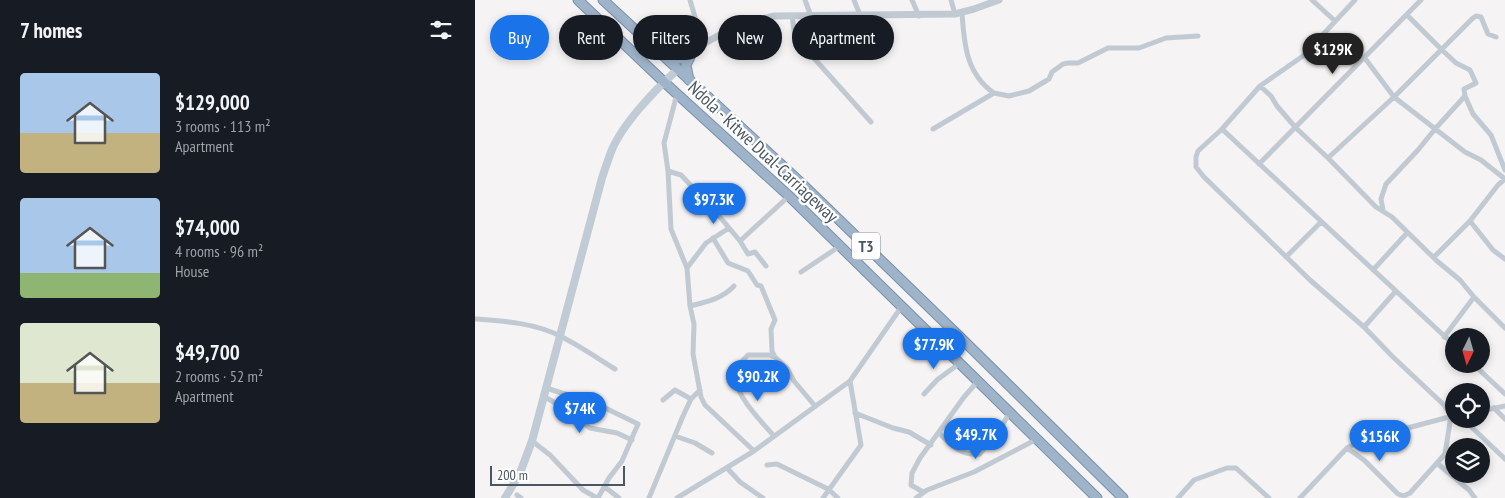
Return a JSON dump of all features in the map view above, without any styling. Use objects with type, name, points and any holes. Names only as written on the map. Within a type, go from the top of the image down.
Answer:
[{"type":"highway","name":"Ndola - Kitwe Dual-Carriageway","points":[[578,0],[663,82],[789,196],[1038,438],[1097,498]]},
{"type":"highway","name":"Ndola - Kitwe Dual-Carriageway","points":[[603,0],[633,28]]},
{"type":"highway","name":"Ndola - Kitwe Dual-Carriageway","points":[[668,60],[799,181],[1123,498]]},
{"type":"highway","points":[[689,60],[687,65],[689,80]]},
{"type":"main road","points":[[505,498],[520,473],[532,441],[611,151],[619,136],[633,118],[663,82],[677,70]]},
{"type":"street","points":[[690,0],[694,15]]},
{"type":"street","points":[[805,0],[811,15]]},
{"type":"street","points":[[854,0],[860,15]]},
{"type":"street","points":[[913,0],[919,16]]},
{"type":"street","points":[[951,0],[959,13],[968,61],[980,81],[994,93],[1009,96],[1029,91],[1049,79],[1052,72],[1063,64],[1068,62],[1077,63],[1108,48],[1139,48],[1166,38],[1198,36]]},
{"type":"street","points":[[1312,0],[1335,21]]},
{"type":"street","points":[[1355,0],[1303,56],[1260,86],[1222,129],[1198,151],[1196,168],[1286,257],[1364,327],[1445,406]]},
{"type":"street","points":[[1259,164],[1421,0]]},
{"type":"street","points":[[894,16],[959,13],[995,1]]},
{"type":"street","points":[[1407,15],[1441,49],[1456,62],[1470,70],[1476,83],[1465,89],[1465,96],[1473,114],[1491,135],[1505,170]]},
{"type":"street","points":[[708,41],[735,27],[774,16],[792,16]]},
{"type":"street","points":[[1328,158],[1394,97],[1476,16],[1482,18],[1488,34],[1496,37]]},
{"type":"street","points":[[1363,58],[1394,97],[1465,152],[1481,160],[1505,179],[1493,191],[1470,221],[1433,257]]},
{"type":"street","points":[[677,70],[687,60]]},
{"type":"street","points":[[816,60],[871,122]]},
{"type":"street","points":[[1260,86],[1271,96],[1295,128],[1328,158],[1376,207],[1383,210],[1433,257],[1461,280],[1474,297],[1505,328]]},
{"type":"street","points":[[933,130],[994,93]]},
{"type":"street","points":[[677,94],[664,141],[668,170],[671,229],[687,268],[690,306],[695,324],[693,354],[700,390],[705,406],[754,451]]},
{"type":"street","points":[[1383,210],[1381,199],[1386,184],[1419,150],[1435,128],[1465,96]]},
{"type":"street","points":[[1222,129],[1444,337],[1474,297]]},
{"type":"street","points":[[668,170],[681,175],[715,211],[740,241],[748,254],[755,252],[766,266]]},
{"type":"street","points":[[740,241],[789,196]]},
{"type":"street","points":[[1470,221],[1493,250],[1505,259]]},
{"type":"street","points":[[1286,257],[1321,222]]},
{"type":"street","points":[[687,268],[706,243],[729,228]]},
{"type":"street","points":[[1373,270],[1407,233]]},
{"type":"street","points":[[713,238],[728,263],[748,271],[757,285],[761,286],[775,320],[770,335],[772,351],[815,406]]},
{"type":"street","points":[[801,272],[840,246]]},
{"type":"street","points":[[690,306],[728,293],[734,286]]},
{"type":"street","points":[[1364,327],[1395,291]]},
{"type":"street","points":[[677,498],[754,451],[849,381],[902,306]]},
{"type":"street","points":[[475,319],[500,320],[535,327],[561,336],[615,369]]},
{"type":"street","points":[[774,436],[751,410],[738,390],[732,372],[748,355],[769,355],[775,357]]},
{"type":"street","points":[[925,394],[937,380],[960,363]]},
{"type":"street","points":[[1483,373],[1505,394]]},
{"type":"street","points":[[823,498],[861,445],[849,381]]},
{"type":"street","points":[[923,492],[913,486],[911,480],[917,465],[964,397],[978,381]]},
{"type":"street","points":[[663,400],[675,390],[691,399]]},
{"type":"street","points":[[649,498],[691,399],[700,390]]},
{"type":"street","points":[[545,392],[590,428],[617,433],[632,440]]},
{"type":"street","points":[[532,441],[550,455],[583,490],[597,498],[622,461],[638,426],[597,404],[545,392]]},
{"type":"street","points":[[1490,409],[1505,406]]},
{"type":"street","points":[[1494,408],[1505,419]]},
{"type":"street","points":[[939,433],[957,450],[980,454],[1003,425],[1010,412]]},
{"type":"street","points":[[855,413],[893,428],[900,428],[931,445]]},
{"type":"street","points":[[1300,498],[1347,448],[1362,440],[1445,418]]},
{"type":"street","points":[[1347,448],[1364,460],[1403,497],[1410,493],[1438,464],[1447,450],[1450,428]]},
{"type":"street","points":[[1472,428],[1505,460]]},
{"type":"street","points":[[675,436],[695,443],[712,453]]},
{"type":"street","points":[[916,498],[923,492],[974,472],[1038,438]]},
{"type":"street","points":[[767,465],[777,464],[828,489],[838,498]]},
{"type":"street","points":[[1438,464],[1469,490],[1475,498]]},
{"type":"street","points":[[727,468],[740,482],[763,498]]},
{"type":"street","points":[[1178,498],[1194,480],[1227,468],[1236,468],[1269,498]]},
{"type":"street","points":[[605,487],[619,498]]},
{"type":"street","points":[[749,498],[751,490]]}]
